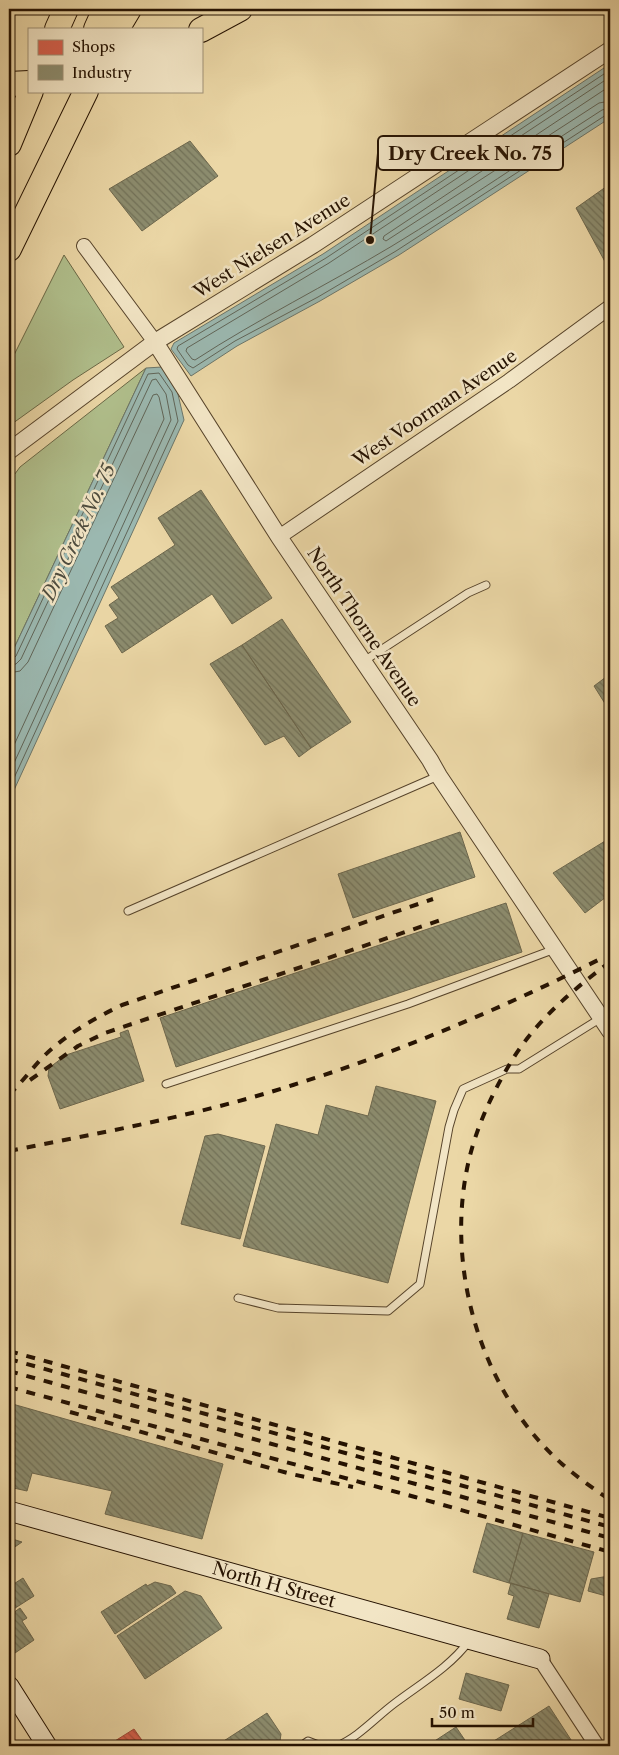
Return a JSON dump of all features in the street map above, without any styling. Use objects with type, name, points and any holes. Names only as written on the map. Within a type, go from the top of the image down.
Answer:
[{"type":"highway","points":[[202,29],[240,9]]},
{"type":"highway","points":[[9,84],[28,83]]},
{"type":"highway","points":[[9,144],[31,92]]},
{"type":"highway","points":[[9,249],[57,134],[68,92]]},
{"type":"highway","points":[[9,225],[57,134],[85,92]]},
{"type":"main road","name":"North H Street","points":[[9,1511],[540,1659]]},
{"type":"main road","points":[[9,1686],[48,1746]]},
{"type":"street","name":"West Nielsen Avenue","points":[[9,451],[158,347],[610,50]]},
{"type":"street","name":"North Thorne Avenue","points":[[84,246],[158,347],[279,537],[606,1024]]},
{"type":"street","name":"West Voorman Avenue","points":[[279,537],[510,381],[610,307]]},
{"type":"street","points":[[540,1659],[597,1746]]},
{"type":"lane","points":[[364,661],[468,593],[486,585]]},
{"type":"lane","points":[[128,911],[438,776]]},
{"type":"lane","points":[[166,1084],[408,1004],[556,949]]},
{"type":"lane","points":[[238,1298],[278,1308],[388,1311],[420,1284],[449,1127],[462,1089],[507,1069],[519,1069],[606,1024]]},
{"type":"lane","points":[[336,1746],[352,1742],[393,1704],[459,1654],[470,1639]]},
{"type":"lane","points":[[301,1746],[308,1741],[321,1746]]},
{"type":"green space","points":[[64,255],[124,347],[73,380],[9,426],[9,365]]},
{"type":"green space","points":[[146,368],[9,659],[9,482],[20,467]]},
{"type":"water","points":[[610,64],[610,118],[399,255],[237,346],[191,376],[171,349],[174,343],[323,254]]},
{"type":"water","points":[[162,367],[177,390],[184,420],[9,801],[9,659],[146,368]]},
{"type":"building: Shops","points":[[134,1729],[146,1746],[107,1746]]},
{"type":"building: Industry","points":[[190,141],[218,176],[142,231],[109,189]]},
{"type":"building: Industry","points":[[610,184],[610,271],[576,208]]},
{"type":"building: Industry","points":[[201,490],[272,598],[232,624],[212,594],[122,653],[105,626],[118,618],[109,605],[119,598],[111,587],[175,545],[158,518]]},
{"type":"building: Industry","points":[[282,619],[351,722],[311,748],[242,645]]},
{"type":"building: Industry","points":[[242,645],[311,748],[299,757],[284,736],[265,745],[210,664]]},
{"type":"building: Industry","points":[[610,674],[610,709],[609,710],[594,686]]},
{"type":"building: Industry","points":[[460,832],[475,877],[353,918],[338,874]]},
{"type":"building: Industry","points":[[610,838],[610,894],[585,913],[553,873]]},
{"type":"building: Industry","points":[[506,903],[522,952],[176,1067],[160,1018]]},
{"type":"building: Industry","points":[[128,1030],[144,1081],[60,1109],[48,1076],[49,1068],[66,1055],[121,1037],[120,1033]]},
{"type":"building: Industry","points":[[376,1086],[436,1101],[388,1283],[243,1246],[276,1124],[318,1135],[326,1105],[368,1116]]},
{"type":"building: Industry","points":[[218,1134],[265,1146],[240,1239],[181,1224],[205,1136]]},
{"type":"building: Industry","points":[[9,1403],[223,1464],[202,1539],[105,1514],[112,1491],[32,1473],[27,1491],[9,1487]]},
{"type":"building: Industry","points":[[487,1523],[523,1533],[509,1583],[473,1572]]},
{"type":"building: Industry","points":[[523,1533],[594,1552],[580,1602],[509,1583]]},
{"type":"building: Industry","points":[[9,1538],[22,1542],[9,1551]]},
{"type":"building: Industry","points":[[609,1576],[610,1597],[588,1591],[591,1579]]},
{"type":"building: Industry","points":[[23,1578],[34,1596],[9,1612],[9,1587]]},
{"type":"building: Industry","points":[[155,1582],[171,1586],[176,1593],[115,1634],[101,1612],[146,1584],[147,1586]]},
{"type":"building: Industry","points":[[511,1583],[549,1594],[539,1628],[507,1619],[514,1596],[508,1594]]},
{"type":"building: Industry","points":[[185,1591],[201,1596],[222,1628],[145,1679],[117,1636]]},
{"type":"building: Industry","points":[[20,1608],[27,1618],[22,1621],[34,1640],[15,1653],[9,1644],[9,1616]]},
{"type":"building: Industry","points":[[466,1673],[509,1685],[501,1711],[459,1699]]},
{"type":"building: Industry","points":[[549,1706],[575,1746],[486,1746]]},
{"type":"building: Industry","points":[[267,1713],[281,1734],[280,1741],[271,1746],[216,1746]]},
{"type":"building: Industry","points":[[456,1727],[469,1746],[427,1746]]},
{"type":"railway","points":[[9,1095],[42,1058],[60,1042],[90,1022],[122,1005],[433,899]]},
{"type":"railway","points":[[30,1080],[78,1046],[105,1033],[441,920]]},
{"type":"railway","points":[[9,1151],[187,1114],[258,1096],[334,1072],[494,1009],[610,954]]},
{"type":"railway","points":[[610,962],[558,1005],[534,1030],[514,1057],[486,1109],[471,1150],[462,1204],[462,1245],[466,1286],[476,1326],[491,1365],[510,1402],[534,1435],[562,1464],[610,1500]]},
{"type":"railway","points":[[9,1351],[610,1518]]},
{"type":"railway","points":[[9,1359],[610,1527]]},
{"type":"railway","points":[[9,1371],[610,1538]]},
{"type":"railway","points":[[9,1387],[610,1552]]},
{"type":"railway","points":[[70,1412],[291,1474],[353,1487]]},
{"type":"place","name":"Dry Creek No. 75","points":[[370,240]]}]
